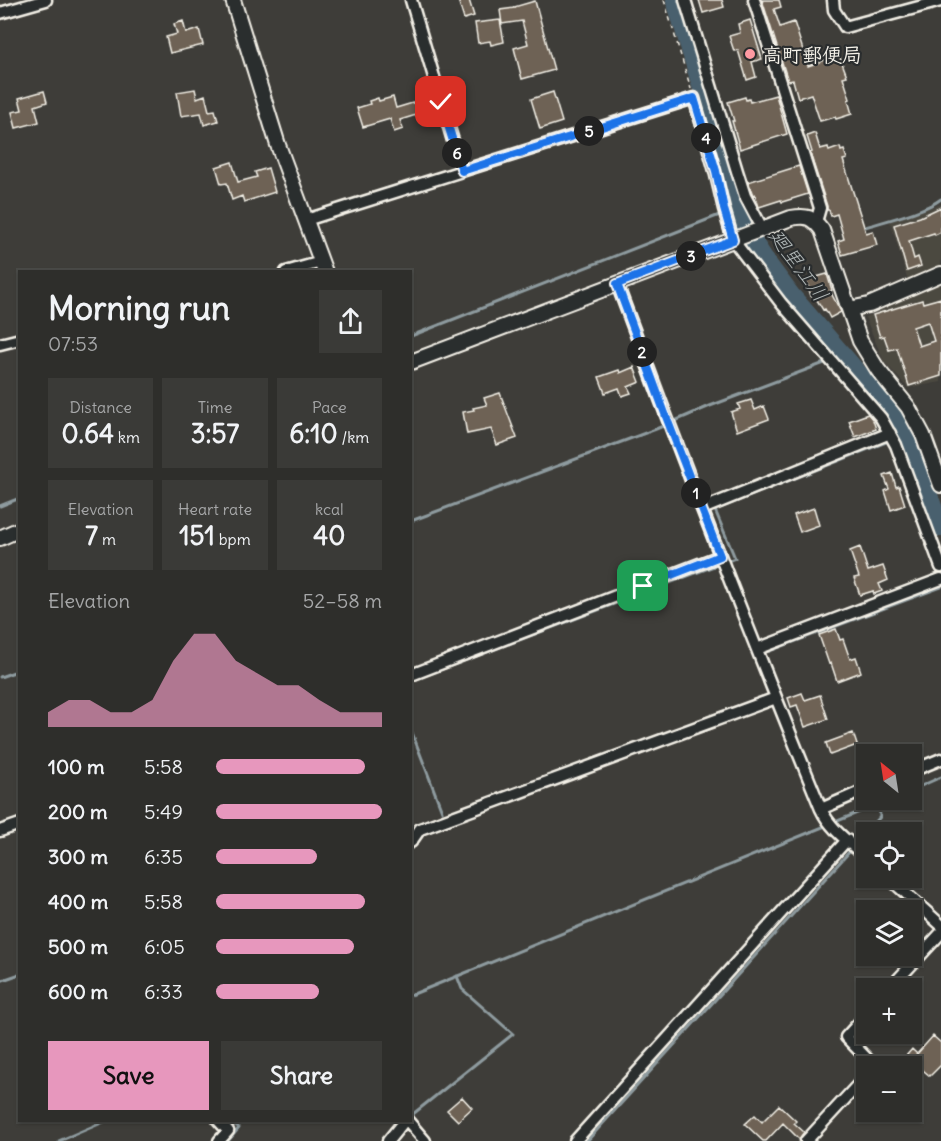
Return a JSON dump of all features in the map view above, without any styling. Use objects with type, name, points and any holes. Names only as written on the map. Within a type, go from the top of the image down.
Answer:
[{"type":"street","points":[[0,13],[46,0]]},
{"type":"street","points":[[233,0],[278,145],[323,267],[301,270]]},
{"type":"street","points":[[411,0],[462,171]]},
{"type":"street","points":[[686,0],[745,196],[762,228]]},
{"type":"street","points":[[754,0],[820,208],[816,222]]},
{"type":"street","points":[[833,0],[834,10],[845,27],[941,1]]},
{"type":"street","points":[[306,220],[694,98],[716,171],[733,240],[780,303],[881,418],[896,445],[941,567]]},
{"type":"street","points":[[412,362],[762,228],[802,216],[816,222],[822,230],[860,342],[878,370],[908,407],[923,435],[941,484]]},
{"type":"street","points":[[849,309],[869,305],[941,274]]},
{"type":"street","points":[[617,284],[722,561],[823,813],[832,827],[856,848]]},
{"type":"street","points":[[0,344],[18,340]]},
{"type":"street","points":[[702,508],[890,433]]},
{"type":"street","points":[[0,538],[18,530]]},
{"type":"street","points":[[412,675],[722,561]]},
{"type":"street","points":[[757,649],[941,579]]},
{"type":"street","points":[[412,841],[420,829],[776,698]]},
{"type":"street","points":[[922,767],[941,759]]},
{"type":"street","points":[[823,813],[856,795]]},
{"type":"street","points":[[0,831],[18,825]]},
{"type":"street","points":[[575,1141],[852,844]]},
{"type":"street","points":[[900,888],[941,925]]},
{"type":"street","points":[[899,978],[941,933]]},
{"type":"street","points":[[856,1026],[846,1037],[864,1056]]},
{"type":"street","points":[[806,1141],[856,1087]]},
{"type":"street","points":[[219,1141],[228,1131],[220,1122]]},
{"type":"street","points":[[388,1141],[404,1122]]},
{"type":"street","points":[[408,1122],[425,1141]]},
{"type":"path","points":[[664,0],[694,98]]},
{"type":"shaded area","points":[[941,204],[941,382],[908,388],[884,362],[865,317],[912,295],[890,221]]},
{"type":"building","points":[[458,0],[469,0],[474,16],[464,19]]},
{"type":"building","points":[[699,0],[722,0],[724,7],[703,13]]},
{"type":"building","points":[[762,0],[779,0],[781,7],[774,9],[780,27],[794,22],[808,66],[839,55],[847,76],[843,77],[852,114],[820,121],[811,94],[798,98],[793,80],[788,81]]},
{"type":"building","points":[[535,1],[554,70],[522,79],[514,48],[528,44],[522,21],[502,24],[500,10]]},
{"type":"building","points":[[500,20],[504,42],[491,45],[490,41],[478,43],[475,23]]},
{"type":"building","points":[[750,20],[762,59],[752,62],[756,77],[747,80],[738,50],[734,51],[729,36],[740,33],[738,24]]},
{"type":"building","points":[[183,21],[186,33],[199,29],[203,45],[170,53],[166,37],[177,34],[174,24]]},
{"type":"building","points":[[428,84],[438,117],[432,119],[429,111],[400,120],[403,129],[394,132],[390,119],[363,127],[357,108],[370,104],[369,101],[378,98],[379,101],[393,97],[396,108],[426,99],[422,86]]},
{"type":"building","points":[[195,89],[197,98],[205,95],[209,111],[215,110],[218,121],[204,125],[201,113],[181,116],[177,92]]},
{"type":"building","points":[[44,91],[47,102],[35,106],[39,122],[16,128],[12,112],[22,110],[19,98]]},
{"type":"building","points":[[553,92],[562,122],[540,129],[531,99]]},
{"type":"building","points":[[776,95],[787,134],[740,149],[728,102],[745,97],[750,102]]},
{"type":"building","points":[[815,133],[820,149],[828,147],[829,151],[840,147],[841,151],[844,150],[847,159],[843,160],[866,233],[873,231],[877,245],[842,255],[838,241],[844,239],[837,214],[831,216],[827,210],[810,153],[812,152],[807,136]]},
{"type":"building","points":[[232,162],[238,182],[257,177],[255,172],[268,168],[275,192],[244,202],[242,196],[232,200],[227,183],[221,184],[216,167]]},
{"type":"building","points":[[799,166],[808,194],[759,207],[748,182]]},
{"type":"building","points":[[941,207],[941,232],[909,241],[914,259],[918,257],[921,266],[907,271],[894,225],[920,217]]},
{"type":"building","points":[[827,274],[832,290],[830,291],[841,312],[830,318],[814,295],[811,296],[806,280]]},
{"type":"building","points":[[941,298],[941,376],[909,386],[897,348],[889,350],[884,336],[880,337],[873,315],[922,300],[923,303]],"holes":[[[928,322],[934,341],[919,346],[913,327]]]},
{"type":"building","points":[[634,367],[640,382],[628,387],[631,393],[622,396],[619,388],[605,393],[599,377],[619,370],[620,373]]},
{"type":"building","points":[[500,393],[517,438],[497,445],[491,429],[467,434],[463,412],[487,405],[484,398]]},
{"type":"building","points":[[751,400],[755,410],[764,406],[769,419],[737,431],[731,412],[740,409],[738,404]]},
{"type":"building","points":[[868,414],[876,429],[855,437],[849,421]]},
{"type":"building","points":[[892,473],[905,505],[891,510],[885,491],[889,489],[884,476]]},
{"type":"building","points":[[814,508],[819,525],[800,532],[794,515]]},
{"type":"building","points":[[860,547],[868,571],[883,566],[888,580],[879,584],[882,591],[860,595],[854,578],[859,577],[850,551]]},
{"type":"building","points":[[836,629],[840,640],[843,639],[850,659],[856,657],[861,672],[837,681],[819,635]]},
{"type":"building","points":[[802,693],[805,700],[820,695],[828,719],[805,727],[797,705],[791,707],[788,698]]},
{"type":"building","points":[[853,733],[857,744],[830,755],[826,743]]},
{"type":"building","points":[[933,1036],[941,1043],[941,1065],[930,1076],[922,1069],[922,1056],[906,1056],[912,1049],[917,1054]]},
{"type":"building","points":[[462,1097],[472,1108],[458,1121],[447,1110]]},
{"type":"building","points":[[779,1105],[804,1132],[799,1139],[783,1123],[766,1141],[763,1141],[745,1124],[755,1115],[762,1122]]},
{"type":"waterway","name":"廻里江川","points":[[675,0],[726,168],[736,209],[746,230],[792,296],[898,419],[906,433],[941,528]]},
{"type":"waterway","points":[[862,228],[914,212],[941,199]]},
{"type":"waterway","points":[[728,212],[736,209]]},
{"type":"waterway","points":[[412,336],[722,214]]},
{"type":"waterway","points":[[412,521],[843,356]]},
{"type":"waterway","name":"廻里江川","points":[[900,436],[906,433]]},
{"type":"waterway","points":[[412,681],[735,558],[715,510],[886,442]]},
{"type":"waterway","points":[[0,506],[18,499]]},
{"type":"waterway","points":[[769,651],[941,587]]},
{"type":"waterway","points":[[0,677],[18,671]]},
{"type":"waterway","points":[[412,733],[442,811]]},
{"type":"waterway","points":[[922,786],[941,777]]},
{"type":"waterway","points":[[412,995],[864,810]]},
{"type":"waterway","points":[[876,822],[880,817],[879,810]]},
{"type":"waterway","points":[[587,1141],[852,849]]},
{"type":"waterway","points":[[0,981],[18,975]]},
{"type":"waterway","points":[[413,1114],[513,1034],[462,989],[457,976]]},
{"type":"waterway","points":[[59,1141],[103,1122]]},
{"type":"waterway","points":[[228,1141],[239,1128],[232,1122]]},
{"type":"place","name":"高町郵便局","points":[[750,54]]},
{"type":"route","points":[[441,102],[462,171],[694,98],[716,171],[733,240],[617,284],[720,556],[643,586]]}]
